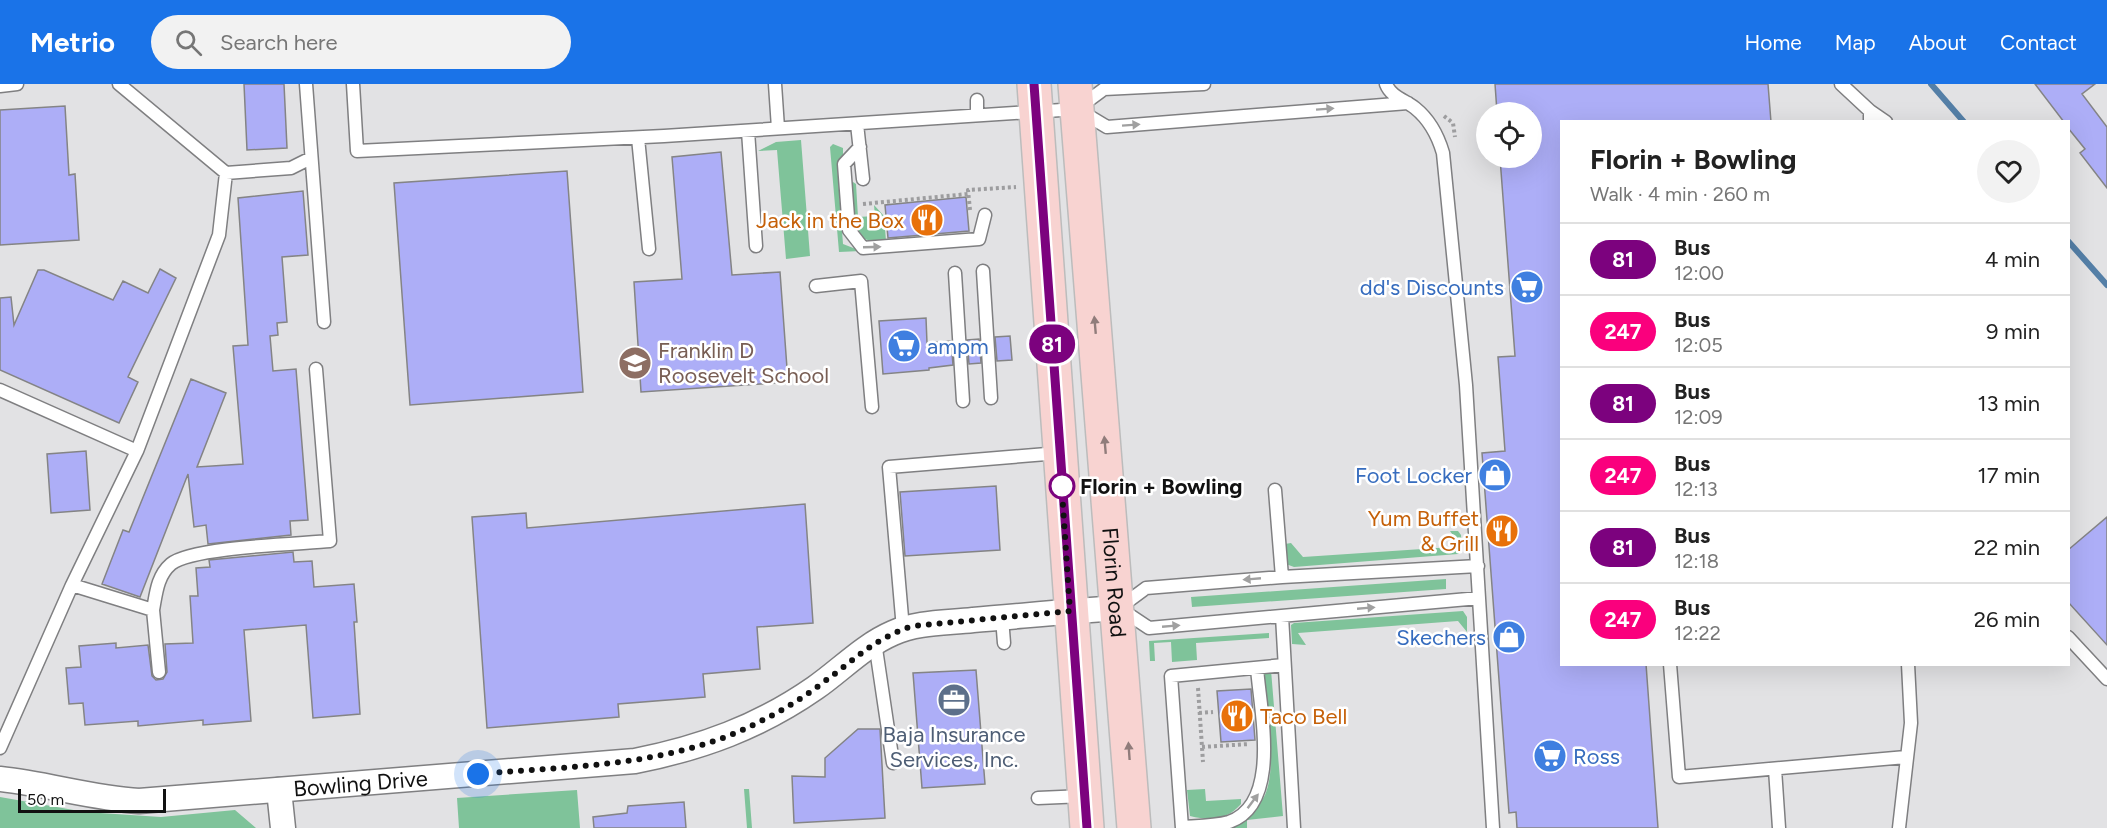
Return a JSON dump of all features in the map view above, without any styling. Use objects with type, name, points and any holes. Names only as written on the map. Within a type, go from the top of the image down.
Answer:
[{"type":"main road","name":"Florin Road","points":[[1076,96],[1119,608],[1134,828]]},
{"type":"main road","points":[[1035,97],[1070,611],[1076,755],[1086,812]]},
{"type":"street","name":"Bowling Drive","points":[[0,779],[30,782],[93,796],[139,801],[635,761],[676,753],[716,741],[792,705],[875,642],[903,629],[1119,608]]},
{"type":"street","points":[[279,790],[283,828]]},
{"type":"lane","points":[[0,86],[17,84]]},
{"type":"lane","points":[[119,84],[226,173],[291,168],[311,158]]},
{"type":"lane","points":[[306,84],[324,322]]},
{"type":"lane","points":[[353,84],[357,151],[638,138],[857,124],[977,114],[1035,97],[1076,96],[1104,89],[1204,84]]},
{"type":"lane","points":[[775,84],[778,128]]},
{"type":"lane","points":[[1386,84],[1396,96],[1408,103],[1430,123],[1443,153],[1466,385],[1493,828]]},
{"type":"lane","points":[[1841,84],[1870,116]]},
{"type":"lane","points":[[1076,96],[1107,127],[1408,103]]},
{"type":"lane","points":[[977,100],[977,114]]},
{"type":"lane","points":[[857,124],[864,179]]},
{"type":"lane","points":[[748,130],[756,246]]},
{"type":"lane","points":[[638,138],[649,249]]},
{"type":"lane","points":[[860,147],[844,164],[849,230],[863,248],[980,239],[985,215]]},
{"type":"lane","points":[[0,748],[72,585],[137,451],[219,235],[226,173]]},
{"type":"lane","points":[[983,271],[991,398]]},
{"type":"lane","points":[[955,273],[963,401]]},
{"type":"lane","points":[[816,285],[861,281],[872,407]]},
{"type":"lane","points":[[159,672],[153,610],[157,584],[171,564],[193,555],[330,541],[316,369]]},
{"type":"lane","points":[[0,390],[137,451]]},
{"type":"lane","points":[[903,629],[889,467],[1059,453]]},
{"type":"lane","points":[[1275,490],[1282,577]]},
{"type":"lane","points":[[1478,566],[1282,577],[1146,588],[1119,608],[1149,628],[1479,598]]},
{"type":"lane","points":[[72,585],[153,610]]},
{"type":"lane","points":[[1282,616],[1294,828]]},
{"type":"lane","points":[[1002,618],[1004,643]]},
{"type":"lane","points":[[2070,639],[2107,679]]},
{"type":"lane","points":[[875,642],[893,764]]},
{"type":"lane","points":[[1257,668],[1265,771],[1257,796],[1244,812],[1230,821],[1182,828],[1171,676],[1284,665]]},
{"type":"lane","points":[[1671,666],[1679,777],[1906,757]]},
{"type":"lane","points":[[1899,828],[1911,723],[1908,666]]},
{"type":"lane","points":[[1775,769],[1779,828]]},
{"type":"lane","points":[[1038,798],[1086,812]]},
{"type":"path","points":[[863,204],[968,194]]},
{"type":"path","points":[[1203,762],[1198,685],[1207,684]]},
{"type":"path","points":[[1199,713],[1213,712]]},
{"type":"path","points":[[1202,747],[1255,743]]},
{"type":"green space","points":[[801,140],[810,256],[786,259],[777,150],[758,151],[776,142]]},
{"type":"green space","points":[[833,144],[843,148],[843,155],[837,163],[843,244],[861,251],[839,252],[830,147]]},
{"type":"green space","points":[[853,182],[856,184],[858,217],[875,216],[874,205],[884,216],[886,241],[864,239],[854,231],[851,184]]},
{"type":"green space","points":[[1450,531],[1458,531],[1461,535],[1462,551],[1458,554],[1294,567],[1286,564],[1285,544],[1291,543],[1303,557],[1452,547],[1457,541]]},
{"type":"green space","points":[[1446,579],[1446,589],[1192,607],[1191,597]]},
{"type":"green space","points":[[1463,611],[1467,617],[1467,632],[1458,621],[1298,633],[1306,645],[1292,644],[1291,625],[1294,623]]},
{"type":"green space","points":[[1269,633],[1269,638],[1196,643],[1197,660],[1172,662],[1171,642],[1154,643],[1155,661],[1150,661],[1149,641]]},
{"type":"green space","points":[[1271,670],[1283,816],[1247,820],[1247,828],[1222,828],[1247,816],[1265,795],[1271,768],[1271,751],[1263,671]]},
{"type":"green space","points":[[744,789],[749,789],[752,828],[747,828]]},
{"type":"green space","points":[[1205,789],[1206,801],[1241,799],[1241,804],[1224,817],[1204,819],[1190,816],[1187,790]]},
{"type":"green space","points":[[577,790],[580,828],[459,828],[457,798]]},
{"type":"green space","points":[[0,797],[85,812],[161,817],[235,810],[256,828],[0,828]]},
{"type":"building","points":[[244,84],[284,84],[287,148],[247,150]]},
{"type":"building","points":[[1495,84],[1768,84],[1771,120],[1560,120],[1560,666],[1646,666],[1658,828],[1517,828],[1516,812],[1509,813],[1482,453],[1505,451],[1498,357],[1515,356],[1501,168],[1542,168],[1542,102],[1496,102]]},
{"type":"building","points":[[2035,84],[2095,84],[2082,94],[2107,127],[2107,188],[2080,153],[2085,149],[2070,130],[2070,120],[2062,120]]},
{"type":"building","points":[[65,106],[69,175],[75,174],[79,240],[0,245],[0,110]]},
{"type":"building","points":[[721,152],[732,275],[780,272],[788,382],[641,392],[634,282],[682,279],[672,157]]},
{"type":"building","points":[[567,171],[583,392],[410,405],[394,183]]},
{"type":"building","points":[[303,191],[308,255],[282,257],[287,322],[277,323],[278,335],[270,336],[273,371],[296,369],[308,520],[290,521],[291,535],[208,544],[206,525],[194,527],[188,474],[140,597],[102,584],[123,530],[129,532],[191,379],[226,393],[197,467],[243,464],[233,346],[248,345],[238,198]]},
{"type":"building","name":"Jack in the Box","points":[[966,197],[969,231],[888,238],[885,205]]},
{"type":"building","points":[[160,269],[176,278],[128,377],[138,382],[119,423],[0,370],[0,298],[11,297],[14,325],[38,270],[44,270],[113,300],[123,281],[148,293]]},
{"type":"building","name":"ampm","points":[[926,318],[927,343],[951,341],[953,365],[929,368],[929,370],[883,374],[879,321]]},
{"type":"building","points":[[1010,336],[1012,360],[997,361],[995,337]]},
{"type":"building","points":[[979,339],[981,363],[969,364],[967,340]]},
{"type":"building","points":[[86,451],[90,510],[51,513],[47,454]]},
{"type":"building","points":[[996,486],[1000,550],[905,556],[900,492]]},
{"type":"building","points":[[805,504],[813,623],[757,627],[760,669],[703,674],[705,697],[618,704],[619,717],[487,728],[472,517],[526,513],[527,528]]},
{"type":"building","points":[[2107,517],[2107,645],[2070,604],[2070,548]]},
{"type":"building","points":[[293,552],[294,562],[312,561],[314,587],[354,584],[360,714],[313,718],[306,625],[244,630],[251,721],[203,725],[203,720],[138,726],[138,721],[85,725],[83,703],[69,704],[66,668],[81,667],[79,646],[116,643],[116,648],[148,645],[152,676],[156,680],[163,679],[167,672],[165,644],[193,643],[190,596],[198,596],[196,568],[210,567],[209,560]]},
{"type":"building","points":[[976,670],[985,784],[922,788],[913,673]]},
{"type":"building","name":"Taco Bell","points":[[1251,689],[1255,740],[1221,742],[1217,691]]},
{"type":"building","points":[[858,729],[880,729],[885,818],[794,823],[792,776],[825,777],[825,758]]},
{"type":"building","points":[[684,802],[686,828],[594,828],[593,817],[627,813],[628,806]]},
{"type":"waterway","points":[[1931,84],[1962,120]]},
{"type":"waterway","points":[[2070,243],[2107,285]]},
{"type":"bus line","name":"81","points":[[1034,84],[1087,828]]},
{"type":"place","name":"Jack in the Box","points":[[927,220]]},
{"type":"place","name":"dd's Discounts","points":[[1527,287]]},
{"type":"place","name":"ampm","points":[[904,346]]},
{"type":"place","name":"Franklin D Roosevelt School","points":[[635,363]]},
{"type":"place","name":"Foot Locker","points":[[1495,475]]},
{"type":"place","name":"Florin + Bowling","points":[[1062,486]]},
{"type":"place","name":"Yum Buffet & Grill","points":[[1502,531]]},
{"type":"place","name":"Skechers","points":[[1509,637]]},
{"type":"place","name":"Baja Insurance Services, Inc.","points":[[954,700]]},
{"type":"place","name":"Taco Bell","points":[[1237,716]]},
{"type":"place","name":"Ross","points":[[1550,756]]},
{"type":"route","points":[[478,774],[635,761],[676,753],[716,741],[755,725],[792,705],[826,681],[858,653],[894,632],[913,626],[1070,611],[1061,476],[1062,486]]}]
